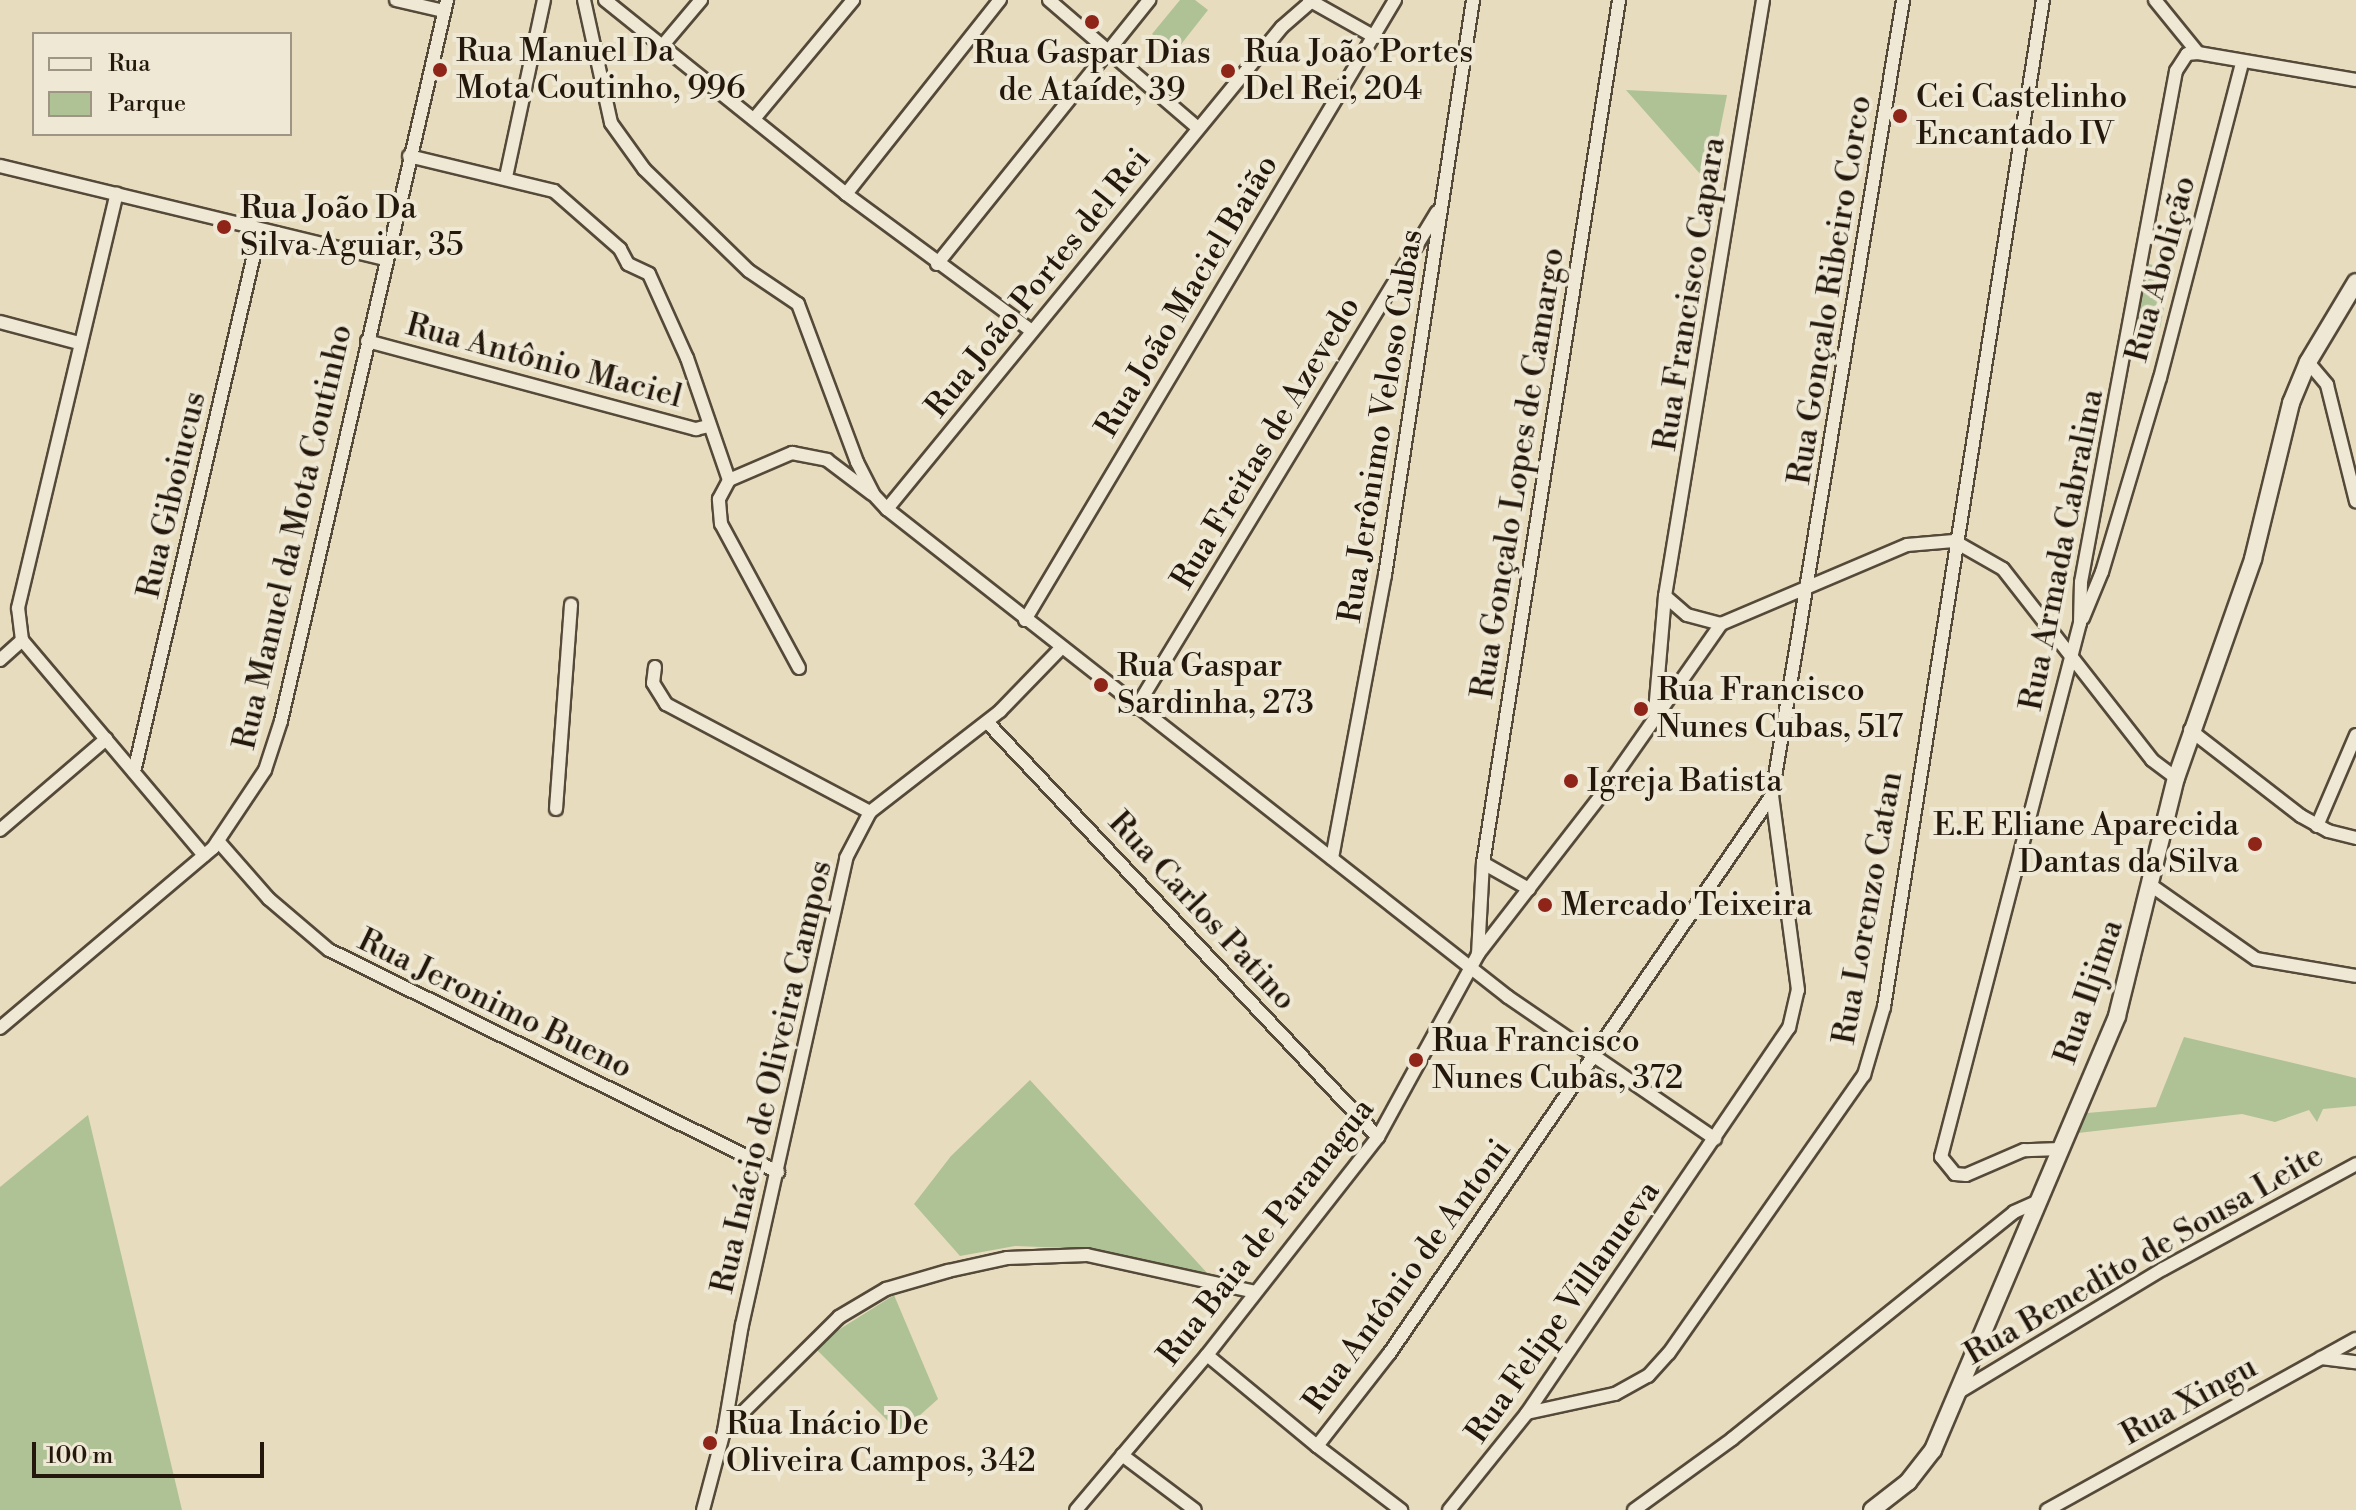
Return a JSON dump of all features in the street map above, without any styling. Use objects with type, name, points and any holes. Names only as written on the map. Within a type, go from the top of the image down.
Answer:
[{"type":"main road","name":"Rua Iljima","points":[[1872,1510],[1908,1482],[1933,1450],[2117,1016],[2152,886],[2176,778],[2190,730],[2253,559],[2291,403],[2308,362],[2356,282]]},
{"type":"street","points":[[396,0],[446,6]]},
{"type":"street","points":[[506,177],[544,0]]},
{"type":"street","points":[[584,0],[611,123],[644,169],[749,271],[798,304],[873,494]]},
{"type":"street","points":[[605,0],[846,194],[1032,331]]},
{"type":"street","points":[[663,45],[701,0]]},
{"type":"street","points":[[754,119],[853,0]]},
{"type":"street","points":[[846,194],[1000,0]]},
{"type":"street","points":[[1049,0],[1198,128]]},
{"type":"street","points":[[937,264],[1149,0]]},
{"type":"street","name":"Rua João Maciel Baião","points":[[1025,620],[1395,0]]},
{"type":"street","name":"Rua Jerônimo Veloso Cubas","points":[[1332,858],[1358,736],[1473,0]]},
{"type":"street","name":"Rua Gonçalo Lopes de Camargo","points":[[1478,954],[1483,863],[1619,0]]},
{"type":"street","name":"Rua Francisco Capara","points":[[1655,716],[1665,596],[1763,0]]},
{"type":"street","name":"Rua Gonçalo Ribeiro Corco","points":[[1772,795],[1903,0]]},
{"type":"street","name":"Rua Lorenzo Catan","points":[[1527,1413],[1615,1394],[1648,1376],[1687,1329],[1864,1075],[1884,1007],[1954,541],[2043,0]]},
{"type":"street","points":[[2155,0],[2198,53],[2242,64],[2356,80]]},
{"type":"street","name":"Rua João Portes del Rei","points":[[887,509],[1294,13],[1310,1],[1373,36]]},
{"type":"street","name":"Rua Manuel da Mota Coutinho","points":[[0,1028],[204,855],[218,841],[265,770],[281,721],[385,259],[446,6]]},
{"type":"street","name":"Rua Armada Cabralina","points":[[2061,1149],[2024,1150],[1966,1175],[1945,1166],[1941,1157],[2080,623],[2081,582],[2176,71],[2187,54],[2198,53]]},
{"type":"street","name":"Rua Abolição","points":[[2080,623],[2102,572],[2160,378],[2242,64]]},
{"type":"street","points":[[409,156],[506,177],[561,195],[576,215],[620,249],[628,264],[654,280],[687,358],[729,480]]},
{"type":"street","points":[[0,166],[385,259]]},
{"type":"street","points":[[117,194],[18,608],[22,640],[204,855]]},
{"type":"street","name":"Rua Freitas de Azevedo","points":[[1136,708],[1441,206]]},
{"type":"street","name":"Rua Giboiucus","points":[[134,772],[260,229]]},
{"type":"street","points":[[0,322],[79,343]]},
{"type":"street","name":"Rua Antônio Maciel","points":[[367,341],[696,429],[708,426]]},
{"type":"street","points":[[2308,362],[2327,385],[2356,501]]},
{"type":"street","points":[[799,668],[721,524],[719,499],[729,480],[770,458],[799,454],[827,460],[873,494],[887,509],[1025,620],[1469,967],[1593,1057],[1715,1139]]},
{"type":"street","points":[[1665,596],[1687,615],[1721,624],[1907,545],[1954,541],[2003,569],[2152,760],[2176,778]]},
{"type":"street","points":[[556,809],[571,605]]},
{"type":"street","name":"Rua Baia de Paranagua","points":[[1076,1510],[1207,1355],[1378,1137],[1469,967],[1721,624]]},
{"type":"street","points":[[0,660],[22,640]]},
{"type":"street","name":"Rua Inácio de Oliveira Campos","points":[[703,1510],[724,1431],[832,907],[846,858],[870,812],[987,722],[1061,648]]},
{"type":"street","points":[[655,667],[653,683],[666,704],[870,812]]},
{"type":"street","name":"Rua Carlos Patino","points":[[987,722],[1378,1137]]},
{"type":"street","points":[[2190,730],[2317,826],[2356,838]]},
{"type":"street","points":[[2317,826],[2356,735]]},
{"type":"street","points":[[0,830],[106,739]]},
{"type":"street","name":"Rua Felipe Villanueva","points":[[1449,1510],[1527,1413],[1715,1139],[1797,1010],[1772,795]]},
{"type":"street","name":"Rua Antônio de Antoni","points":[[1207,1355],[1317,1446],[1389,1354],[1772,795]]},
{"type":"street","name":"Rua Jeronimo Bueno","points":[[218,841],[269,899],[329,950],[778,1172]]},
{"type":"street","points":[[1483,863],[1529,889]]},
{"type":"street","points":[[2152,886],[2256,959],[2356,976]]},
{"type":"street","name":"Rua Benedito de Sousa Leite","points":[[1959,1392],[2163,1269],[2356,1164]]},
{"type":"street","points":[[1634,1510],[1732,1439],[2014,1212],[2039,1201]]},
{"type":"street","points":[[724,1431],[839,1317],[886,1289],[948,1271],[1007,1258],[1087,1255],[1255,1292]]},
{"type":"street","name":"Rua Xingu","points":[[2047,1510],[2356,1339]]},
{"type":"street","points":[[2321,1358],[2356,1362]]},
{"type":"street","points":[[1317,1446],[1401,1510]]},
{"type":"street","points":[[1122,1455],[1195,1510]]},
{"type":"green space","points":[[1180,0],[1195,0],[1208,10],[1175,52],[1152,34]]},
{"type":"green space","points":[[1626,90],[1727,95],[1709,184]]},
{"type":"green space","points":[[2148,264],[2172,268],[2160,328],[2137,323]]},
{"type":"green space","points":[[2184,1037],[2356,1078],[2356,1106],[2323,1109],[2317,1122],[2309,1110],[2275,1122],[2242,1114],[2078,1133],[2087,1113],[2156,1107]]},
{"type":"green space","points":[[1030,1080],[1209,1275],[1066,1248],[1015,1246],[960,1256],[914,1204],[951,1156]]},
{"type":"green space","points":[[88,1115],[182,1510],[0,1510],[0,1187]]},
{"type":"green space","points":[[894,1295],[938,1399],[900,1433],[813,1346]]},
{"type":"place","name":"Rua Gaspar Dias de Ataíde, 39","points":[[1092,22]]},
{"type":"place","name":"Rua Manuel Da Mota Coutinho, 996","points":[[440,70]]},
{"type":"place","name":"Rua João Portes Del Rei, 204","points":[[1228,71]]},
{"type":"place","name":"Cei Castelinho Encantado IV","points":[[1900,116]]},
{"type":"place","name":"Rua João Da Silva Aguiar, 35","points":[[224,227]]},
{"type":"place","name":"Rua Gaspar Sardinha, 273","points":[[1101,685]]},
{"type":"place","name":"Rua Francisco Nunes Cubas, 517","points":[[1641,709]]},
{"type":"place","name":"Igreja Batista","points":[[1571,781]]},
{"type":"place","name":"E.E Eliane Aparecida Dantas da Silva","points":[[2255,844]]},
{"type":"place","name":"Mercado Teixeira","points":[[1545,905]]},
{"type":"place","name":"Rua Francisco Nunes Cubas, 372","points":[[1416,1060]]},
{"type":"place","name":"Rua Inácio De Oliveira Campos, 342","points":[[710,1443]]}]
